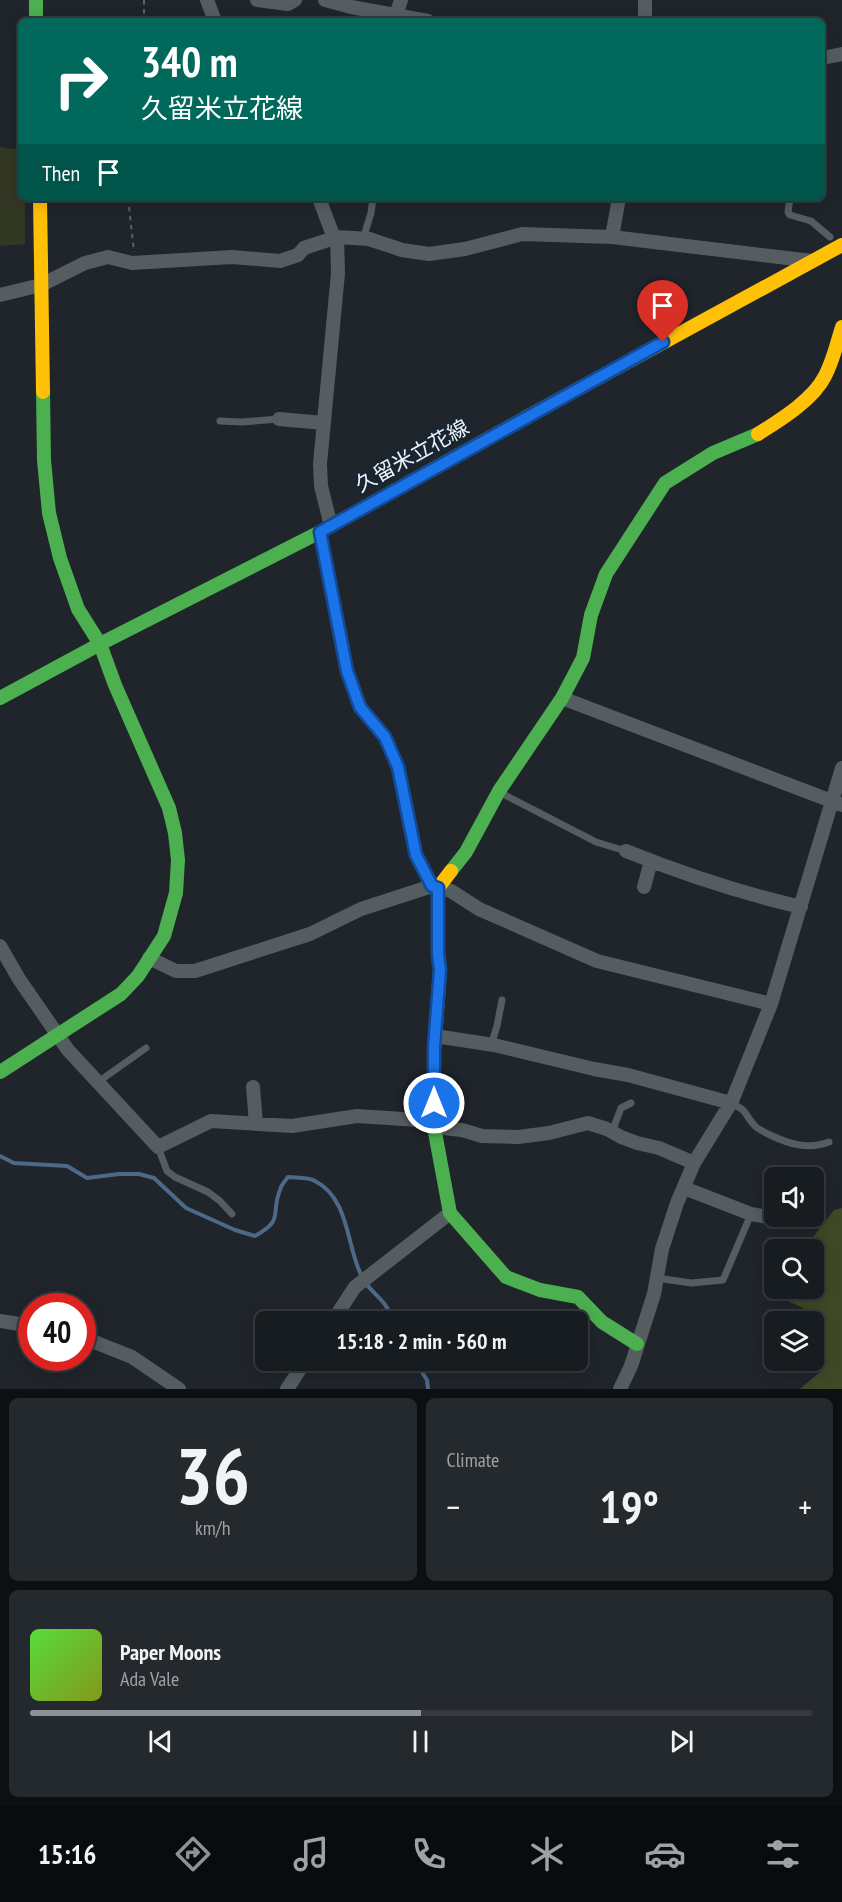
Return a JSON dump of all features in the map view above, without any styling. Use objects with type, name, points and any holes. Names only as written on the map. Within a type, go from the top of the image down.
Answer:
[{"type":"street","points":[[36,0],[36,18]]},
{"type":"street","points":[[207,0],[214,18]]},
{"type":"street","points":[[257,0],[288,4],[295,0]]},
{"type":"street","points":[[326,0],[398,17],[401,0]]},
{"type":"street","points":[[645,0],[645,18]]},
{"type":"street","points":[[825,59],[842,54]]},
{"type":"street","points":[[0,1072],[121,994],[138,976],[164,936],[176,893],[178,860],[169,808],[99,644],[78,609],[60,558],[49,513],[44,460],[40,201]]},
{"type":"street","points":[[320,201],[336,237],[338,273],[320,464],[325,529],[347,671],[360,707],[385,737],[398,767],[416,855],[435,887],[440,970],[435,1036],[434,1124],[450,1213],[506,1277],[540,1290],[578,1297],[602,1322],[637,1344]]},
{"type":"street","points":[[612,237],[618,201]]},
{"type":"street","points":[[0,295],[41,285],[85,263],[108,257],[134,263],[232,257],[280,261],[298,255],[304,248],[336,237],[363,238],[402,250],[429,254],[465,249],[522,234],[612,237],[813,261]]},
{"type":"street","name":"久留米立花線","points":[[0,699],[99,644],[325,529],[603,374],[813,261],[836,241]]},
{"type":"street","points":[[435,887],[466,852],[499,791],[562,698],[583,658],[591,615],[606,574],[665,483],[712,453],[755,436],[782,419],[814,391],[825,376],[842,327]]},
{"type":"street","points":[[279,419],[324,423]]},
{"type":"street","points":[[562,698],[837,803]]},
{"type":"street","points":[[620,1389],[631,1366],[654,1294],[662,1249],[684,1188],[694,1163],[731,1104],[771,1004],[837,803],[842,768]]},
{"type":"street","points":[[626,851],[753,896],[801,907]]},
{"type":"street","points":[[644,887],[651,861]]},
{"type":"street","points":[[149,958],[176,971],[195,971],[310,934],[361,909],[435,887],[451,891],[479,909],[597,961],[771,1004]]},
{"type":"street","points":[[0,946],[19,979],[68,1050],[158,1147],[211,1121],[292,1126],[357,1116],[434,1124],[482,1136],[518,1137],[549,1133],[588,1123],[694,1163]]},
{"type":"street","points":[[435,1036],[491,1045],[628,1075],[731,1104]]},
{"type":"street","points":[[254,1087],[256,1124]]},
{"type":"street","points":[[684,1188],[751,1215],[764,1217]]},
{"type":"street","points":[[339,1311],[355,1287],[450,1213]]},
{"type":"street","points":[[0,1321],[18,1324]]},
{"type":"street","points":[[96,1343],[132,1357],[179,1389]]},
{"type":"street","points":[[287,1389],[299,1371]]},
{"type":"lane","points":[[363,238],[373,201]]},
{"type":"lane","points":[[790,201],[788,212],[790,215],[811,221],[836,241]]},
{"type":"lane","points":[[220,421],[279,419]]},
{"type":"lane","points":[[499,791],[596,842],[626,851]]},
{"type":"lane","points":[[491,1045],[502,1000]]},
{"type":"lane","points":[[98,1082],[146,1048]]},
{"type":"lane","points":[[612,1132],[621,1108],[631,1103]]},
{"type":"lane","points":[[731,1104],[745,1110],[755,1127],[783,1142],[817,1147],[829,1142]]},
{"type":"lane","points":[[158,1147],[167,1171],[208,1192],[232,1214]]},
{"type":"lane","points":[[657,1278],[691,1283],[723,1280],[751,1215]]},
{"type":"path","points":[[144,0],[144,18]]},
{"type":"path","points":[[129,201],[135,244],[134,263]]},
{"type":"green space","points":[[0,147],[18,150],[18,201],[25,201],[25,244],[0,246]]},
{"type":"green space","points":[[842,1208],[842,1389],[800,1389],[820,1371],[824,1371],[826,1335],[824,1311],[807,1311],[783,1299],[824,1299],[824,1239],[812,1239],[821,1227],[824,1227],[824,1223],[834,1210]]},
{"type":"waterway","points":[[0,1156],[14,1163],[67,1166],[87,1178],[119,1174],[139,1174],[154,1178],[186,1208],[235,1230],[255,1236],[273,1221],[277,1198],[288,1177],[315,1181],[335,1199],[346,1224],[362,1277],[389,1311]]},
{"type":"waterway","points":[[421,1371],[427,1380],[428,1389]]},
{"type":"traffic: fast","points":[[36,0],[36,18]]},
{"type":"traffic: fast","points":[[0,1072],[121,994],[138,976],[164,936],[176,893],[178,860],[169,808],[115,685],[100,644],[78,609],[60,558],[49,513],[44,460],[43,392]]},
{"type":"traffic: fast","points":[[0,698],[100,644],[320,532],[525,418]]},
{"type":"traffic: fast","points":[[451,871],[466,852],[499,791],[562,698],[583,658],[591,615],[606,574],[665,483],[713,453],[758,434]]},
{"type":"traffic: fast","points":[[434,1051],[434,1127],[450,1213],[506,1277],[540,1290],[578,1297],[602,1322],[637,1344]]},
{"type":"traffic: slow","points":[[40,201],[43,392]]},
{"type":"traffic: slow","points":[[525,418],[842,245]]},
{"type":"traffic: slow","points":[[758,434],[795,409],[820,385],[830,364],[842,327]]},
{"type":"traffic: slow","points":[[434,1051],[440,970],[438,888],[451,871]]},
{"type":"route","points":[[434,1103],[434,1047],[440,970],[438,888],[432,886],[416,855],[398,767],[385,737],[360,707],[347,671],[320,532],[663,342]]}]
